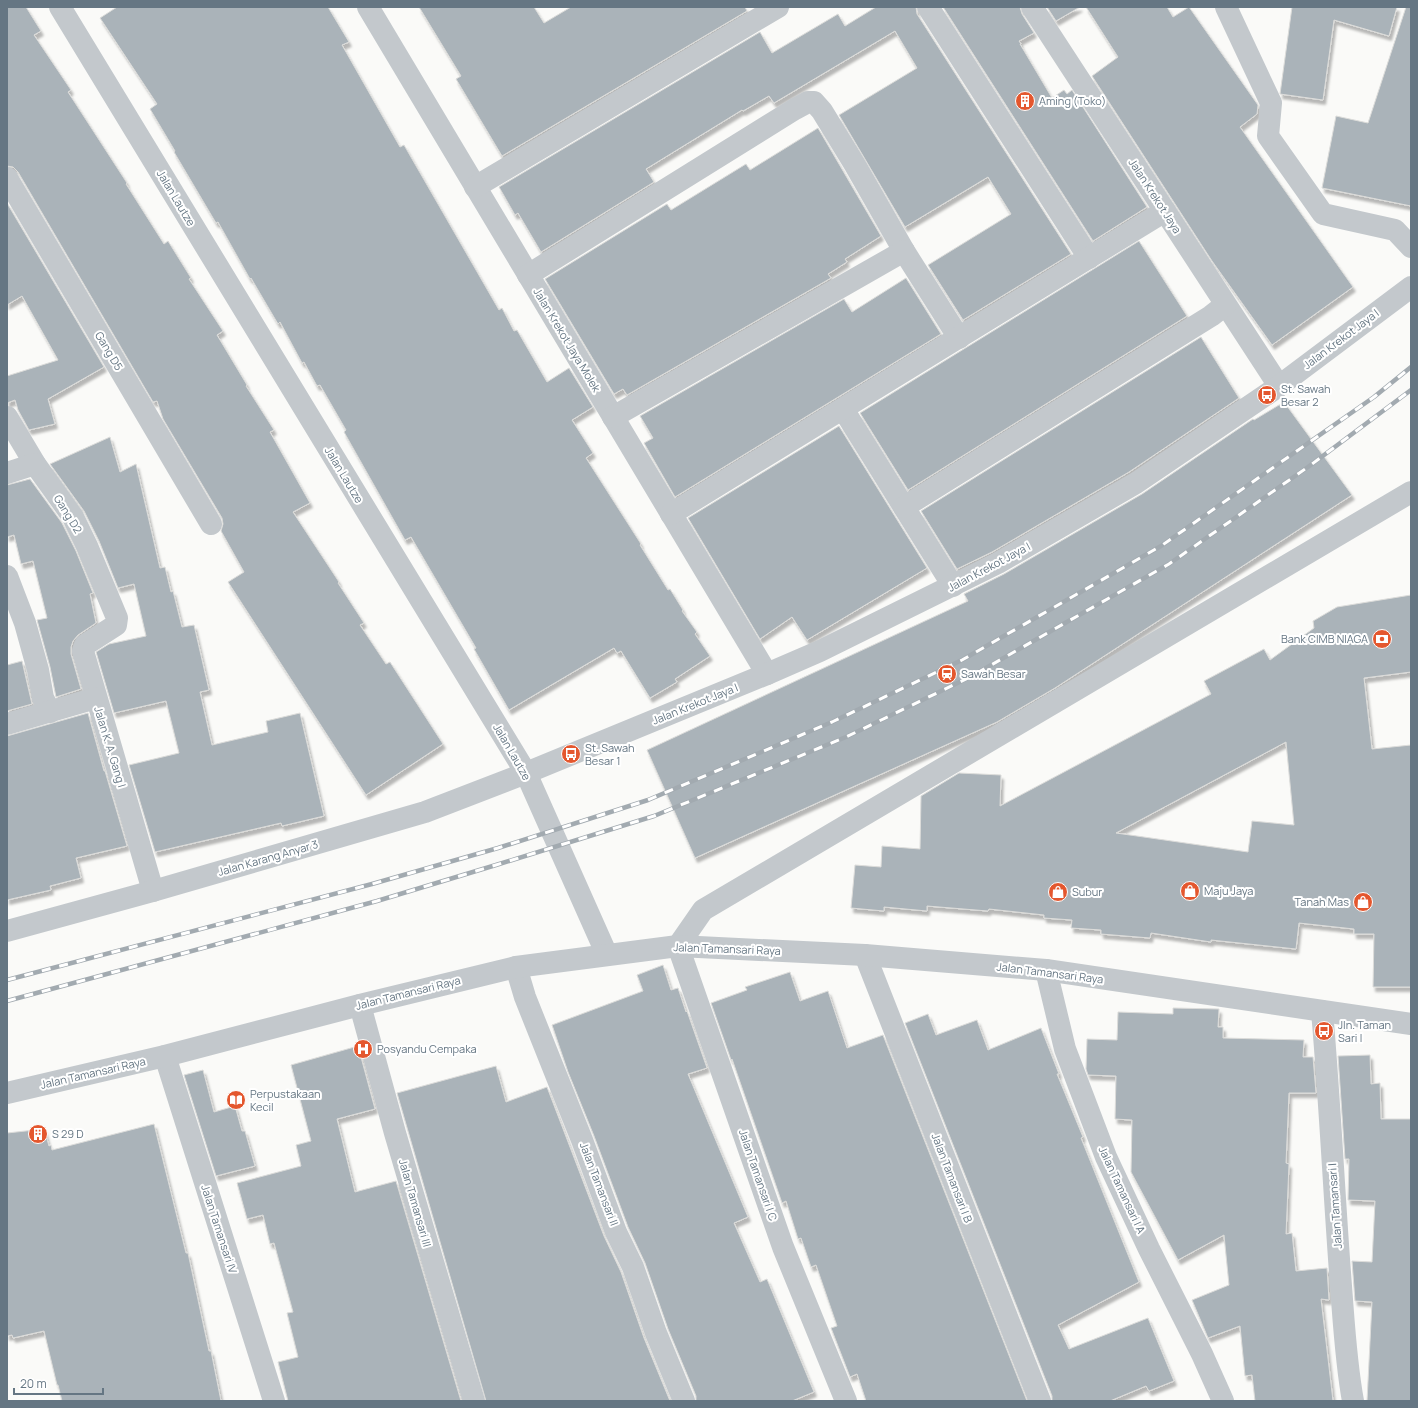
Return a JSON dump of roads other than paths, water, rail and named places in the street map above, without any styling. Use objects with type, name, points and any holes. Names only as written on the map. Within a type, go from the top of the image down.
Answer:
[{"type":"street","name":"Jalan Lautze","points":[[60,7],[526,773],[607,955]]},
{"type":"street","points":[[475,187],[778,7]]},
{"type":"street","points":[[928,7],[1089,258]]},
{"type":"street","name":"Jalan Krekot Jaya","points":[[1032,7],[1279,386]]},
{"type":"street","points":[[1226,7],[1271,103],[1268,136],[1323,214],[1395,230],[1411,247]]},
{"type":"street","name":"Jalan Krekot Jaya Molek","points":[[370,8],[475,187],[767,674]]},
{"type":"street","points":[[528,275],[795,109],[808,102],[814,102],[822,111],[904,251],[959,338]]},
{"type":"street","name":"Gang D5","points":[[7,178],[211,524]]},
{"type":"street","points":[[671,514],[1165,212]]},
{"type":"street","points":[[613,416],[904,251]]},
{"type":"street","name":"Jalan Krekot Jaya I","points":[[526,773],[820,651],[998,563],[1136,483],[1279,386],[1411,287]]},
{"type":"street","points":[[904,507],[1225,305]]},
{"type":"street","points":[[843,409],[953,586]]},
{"type":"street","name":"Gang D2","points":[[7,417],[35,464],[73,517],[87,546],[117,618]]},
{"type":"street","points":[[7,473],[35,464]]},
{"type":"street","points":[[678,946],[703,910],[1411,492]]},
{"type":"street","points":[[7,576],[25,623],[38,670],[43,698],[50,712]]},
{"type":"street","name":"Jalan K. A. Gang I","points":[[117,618],[116,625],[85,645],[83,649],[153,891]]},
{"type":"street","points":[[7,724],[96,698]]},
{"type":"street","name":"Jalan Karang Anyar 3","points":[[7,931],[153,891],[425,812],[526,773]]},
{"type":"street","name":"Jalan Tamansari Raya","points":[[7,1093],[165,1056],[360,1005],[516,967],[678,946],[865,955],[1046,970],[1411,1024]]},
{"type":"street","name":"Jalan Tamansari I C","points":[[678,946],[783,1247],[846,1401]]},
{"type":"street","name":"Jalan Tamansari I B","points":[[865,955],[1040,1401]]},
{"type":"street","name":"Jalan Tamansari II","points":[[516,967],[525,997],[582,1140],[616,1232],[633,1267],[656,1333],[684,1401]]},
{"type":"street","name":"Jalan Tamansari I A","points":[[1046,970],[1064,1049],[1106,1157],[1149,1249],[1202,1354],[1223,1401]]},
{"type":"street","name":"Jalan Tamansari III","points":[[360,1005],[394,1133],[474,1401]]},
{"type":"street","name":"Jalan Tamansari I","points":[[1322,1011],[1327,1067],[1337,1240],[1349,1376],[1353,1401]]},
{"type":"street","name":"Jalan Tamansari IV","points":[[165,1056],[274,1401]]},
{"type":"railway","points":[[7,980],[372,884],[498,848],[648,800],[832,722],[962,660],[1161,546],[1374,397],[1411,367]]},
{"type":"railway","points":[[7,1001],[377,901],[654,816],[846,737],[970,677],[1169,564],[1308,467],[1411,390]]},
{"type":"place","name":"Aming (Toko)","points":[[1025,101]]},
{"type":"place","name":"St. Sawah Besar 2","points":[[1267,395]]},
{"type":"place","name":"Bank CIMB NIAGA","points":[[1382,639]]},
{"type":"place","name":"Sawah Besar","points":[[947,674]]},
{"type":"place","name":"St. Sawah Besar 1","points":[[571,754]]},
{"type":"place","name":"Maju Jaya","points":[[1190,891]]},
{"type":"place","name":"Subur","points":[[1058,892]]},
{"type":"place","name":"Tanah Mas","points":[[1363,902]]},
{"type":"place","name":"Jln. Taman Sari I","points":[[1324,1031]]},
{"type":"place","name":"Posyandu Cempaka","points":[[363,1049]]},
{"type":"place","name":"Perpustakaan Kecil","points":[[236,1100]]},
{"type":"place","name":"S 29 D","points":[[38,1134]]}]
